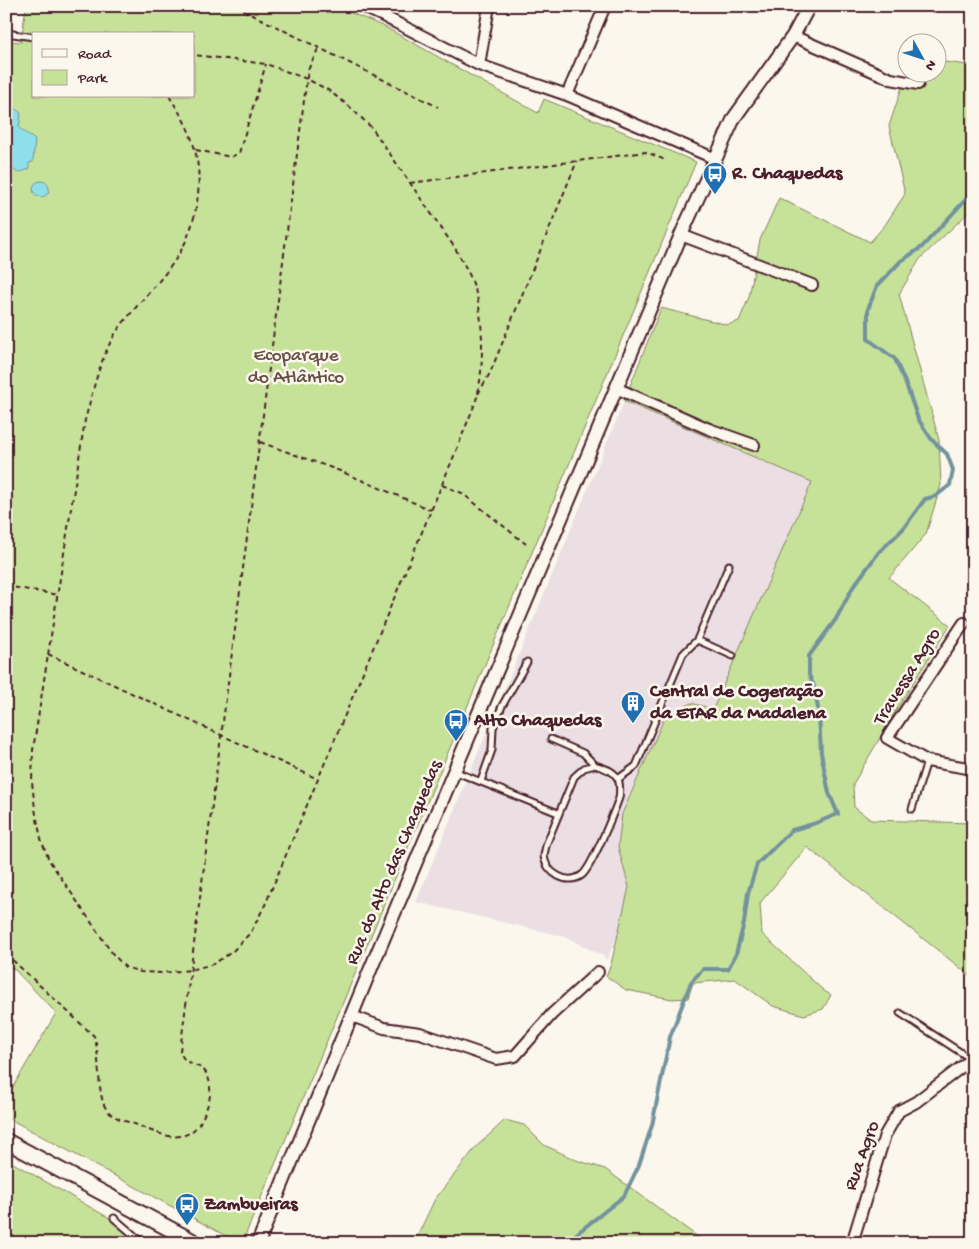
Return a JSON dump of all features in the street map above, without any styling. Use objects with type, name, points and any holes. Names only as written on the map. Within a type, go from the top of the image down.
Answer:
[{"type":"main road","points":[[6,1141],[196,1243]]},
{"type":"street","points":[[361,6],[479,65],[567,95],[716,159]]},
{"type":"street","points":[[479,65],[489,6]]},
{"type":"street","points":[[567,95],[605,6]]},
{"type":"street","name":"Rua do Alto das Chaquedas","points":[[258,1243],[454,771],[681,235],[734,118],[793,36],[809,6]]},
{"type":"street","points":[[793,36],[890,79],[918,84]]},
{"type":"street","points":[[681,235],[812,285]]},
{"type":"street","points":[[616,388],[709,429],[754,445]]},
{"type":"street","name":"Travessa Agro","points":[[964,623],[886,738],[927,760],[973,769]]},
{"type":"street","points":[[352,1016],[384,1028],[420,1033],[496,1059],[515,1056],[552,1014],[598,972]]},
{"type":"street","name":"Rua Agro","points":[[852,1243],[885,1135],[899,1111],[916,1102],[972,1059]]},
{"type":"lane","points":[[6,33],[32,37]]},
{"type":"lane","points":[[618,779],[636,766],[683,654],[697,640],[729,565]]},
{"type":"lane","points":[[697,640],[733,656]]},
{"type":"lane","points":[[480,781],[492,750],[493,728],[502,706],[527,662]]},
{"type":"lane","points":[[552,739],[583,753],[595,765],[608,769],[618,779],[620,796],[590,864],[581,875],[570,879],[557,876],[548,867],[544,856],[546,844],[574,777],[584,768],[595,765]]},
{"type":"lane","points":[[912,809],[927,760]]},
{"type":"lane","points":[[454,771],[558,813]]},
{"type":"lane","points":[[900,1013],[972,1059]]},
{"type":"lane","points":[[114,1218],[143,1243]]},
{"type":"path","points":[[235,6],[438,107]]},
{"type":"path","points":[[6,954],[94,1036],[97,1045],[102,1099],[106,1109],[114,1116],[161,1135],[183,1136],[192,1131],[200,1122],[210,1103],[210,1087],[207,1072],[199,1065],[182,1058],[180,1051],[308,70],[319,47]]},
{"type":"path","points":[[195,55],[266,64],[307,79],[328,90],[350,107],[372,128],[455,248],[476,290],[481,325],[482,363],[476,397]]},
{"type":"path","points":[[195,150],[231,157],[239,153],[266,64]]},
{"type":"path","points":[[170,98],[183,119],[195,150],[199,181],[197,205],[182,247],[117,332],[93,388],[86,420],[33,750],[32,782],[35,809],[41,839],[49,860],[112,953],[125,967],[141,972],[162,973],[190,970],[213,964],[232,952],[251,932],[265,905],[318,779],[431,510],[476,397],[490,373],[577,161]]},
{"type":"path","points":[[410,183],[646,152],[665,160]]},
{"type":"path","points":[[260,442],[340,471],[431,510]]},
{"type":"path","points":[[441,485],[454,488],[462,493],[526,544]]},
{"type":"path","points":[[6,586],[58,595]]},
{"type":"path","points":[[48,654],[221,736],[318,779]]},
{"type":"shaded area","points":[[626,397],[816,478],[607,960],[603,956],[566,937],[416,902]]},
{"type":"green space","name":"Ecoparque do Atlântico","points":[[26,6],[335,6],[385,27],[538,113],[544,99],[696,162],[242,1243],[6,1117],[6,1099],[56,1013],[14,969],[6,966],[6,50],[9,50],[10,41],[21,42]]},
{"type":"green space","points":[[946,62],[968,65],[973,62],[973,208],[920,259],[899,294],[939,440],[941,485],[926,534],[889,578],[950,625],[898,707],[853,784],[854,807],[871,820],[973,823],[973,978],[807,847],[760,903],[762,934],[824,991],[831,995],[823,1009],[804,1015],[773,1006],[735,979],[693,983],[688,998],[672,999],[626,990],[606,976],[611,964],[629,887],[618,847],[622,814],[664,719],[691,703],[713,709],[812,482],[624,401],[661,308],[728,325],[739,321],[749,297],[760,240],[779,198],[870,242],[885,225],[905,194],[889,126],[905,82],[946,82]]},
{"type":"green space","points":[[505,1120],[524,1125],[544,1145],[576,1160],[605,1169],[702,1240],[702,1243],[414,1243],[435,1199],[476,1147]]},
{"type":"green space","points":[[6,1159],[153,1243],[6,1243]]},
{"type":"water","points":[[12,106],[21,113],[19,128],[35,140],[33,162],[29,163],[29,169],[18,173],[6,164],[6,133],[8,125],[6,124],[6,109]]},
{"type":"water","points":[[38,181],[44,181],[49,186],[47,195],[38,197],[33,192],[33,186]]},
{"type":"waterway","points":[[565,1243],[624,1196],[639,1165],[652,1125],[670,1037],[691,982],[703,969],[728,969],[736,954],[744,923],[748,893],[757,864],[792,830],[838,814],[829,793],[821,753],[819,714],[814,686],[809,675],[809,656],[836,619],[853,587],[879,552],[903,529],[925,499],[936,496],[950,485],[953,470],[947,454],[932,440],[918,419],[895,359],[868,339],[868,309],[877,286],[901,261],[922,247],[967,198],[973,177]]},
{"type":"place","name":"R. Chaquedas","points":[[715,195]]},
{"type":"place","name":"Central de Cogeração da ETAR da Madalena","points":[[633,724]]},
{"type":"place","name":"Alto Chaquedas","points":[[456,742]]},
{"type":"place","name":"Zambueiras","points":[[187,1226]]}]
